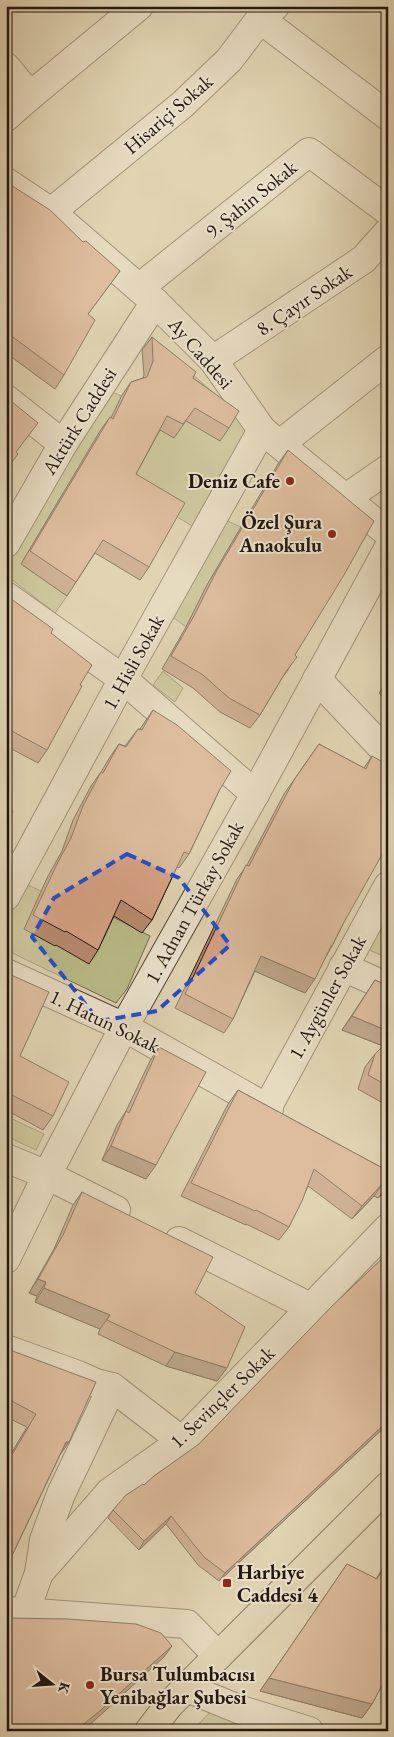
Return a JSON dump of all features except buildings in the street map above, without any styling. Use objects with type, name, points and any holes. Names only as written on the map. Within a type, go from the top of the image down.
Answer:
[{"type":"main road","points":[[136,1731],[178,1696],[388,1486]]},
{"type":"main road","points":[[149,1731],[178,1696]]},
{"type":"street","points":[[6,117],[139,6]]},
{"type":"street","points":[[267,12],[388,116]]},
{"type":"street","name":"Hisariçi Sokak","points":[[51,212],[183,104],[229,60],[267,12]]},
{"type":"street","points":[[6,67],[30,96]]},
{"type":"street","name":"9. Şahin Sokak","points":[[147,295],[309,152],[388,211]]},
{"type":"street","name":"Ay Caddesi","points":[[6,182],[51,212],[147,295],[213,360],[271,437],[388,534]]},
{"type":"street","name":"8. Çayır Sokak","points":[[213,360],[364,259],[388,232]]},
{"type":"street","name":"Aktürk Caddesi","points":[[6,543],[147,295]]},
{"type":"street","points":[[271,437],[388,360]]},
{"type":"street","points":[[6,399],[63,444]]},
{"type":"street","name":"1. Hisli Sokak","points":[[6,896],[123,679],[271,437]]},
{"type":"street","points":[[346,498],[388,469]]},
{"type":"street","name":"1. Adnan Türkay Sokak","points":[[6,1259],[47,1175],[124,1027],[255,794],[388,549]]},
{"type":"street","points":[[6,596],[123,679],[255,794]]},
{"type":"street","points":[[317,679],[388,754]]},
{"type":"street","name":"1. Aygünler Sokak","points":[[267,1108],[388,886]]},
{"type":"street","points":[[343,967],[388,986]]},
{"type":"street","name":"1. Hatun Sokak","points":[[6,973],[124,1027],[293,1122]]},
{"type":"street","points":[[6,1158],[47,1175],[312,1308]]},
{"type":"street","name":"1. Sevinçler Sokak","points":[[15,1612],[39,1573],[110,1492],[182,1440],[388,1228]]},
{"type":"street","points":[[6,1348],[112,1388],[182,1440]]},
{"type":"street","points":[[39,1573],[44,1540],[61,1494],[112,1388]]},
{"type":"street","points":[[15,1612],[187,1624],[218,1656]]},
{"type":"street","points":[[178,1696],[241,1710],[308,1731]]},
{"type":"highlighted area","points":[[127,854],[179,878],[230,945],[157,1011],[99,1021],[32,937],[54,898]]},
{"type":"green space","points":[[192,374],[252,427],[192,526],[127,487],[159,427]]},
{"type":"green space","points":[[105,389],[124,397],[104,432],[101,431],[66,494],[63,493],[21,564],[67,596],[55,613],[6,575],[6,554]]},
{"type":"green space","points":[[223,519],[241,527],[207,585],[186,627],[170,615]]},
{"type":"green space","points":[[163,671],[183,688],[175,702],[153,685]]},
{"type":"green space","points":[[26,884],[41,891],[80,900],[150,936],[127,989],[116,1003],[6,950],[6,924]]},
{"type":"green space","points":[[388,902],[388,958],[369,950]]},
{"type":"green space","points":[[6,1116],[44,1134],[36,1150],[6,1136]]},
{"type":"green space","points":[[211,1711],[272,1731],[192,1731]]},
{"type":"place","name":"Deniz Cafe","points":[[290,481]]},
{"type":"place","name":"Özel Şura Anaokulu","points":[[332,534]]},
{"type":"place","name":"Harbiye Caddesi 4","points":[[227,1583]]},
{"type":"place","name":"Bursa Tulumbacısı Yenibağlar Şubesi","points":[[90,1685]]}]
